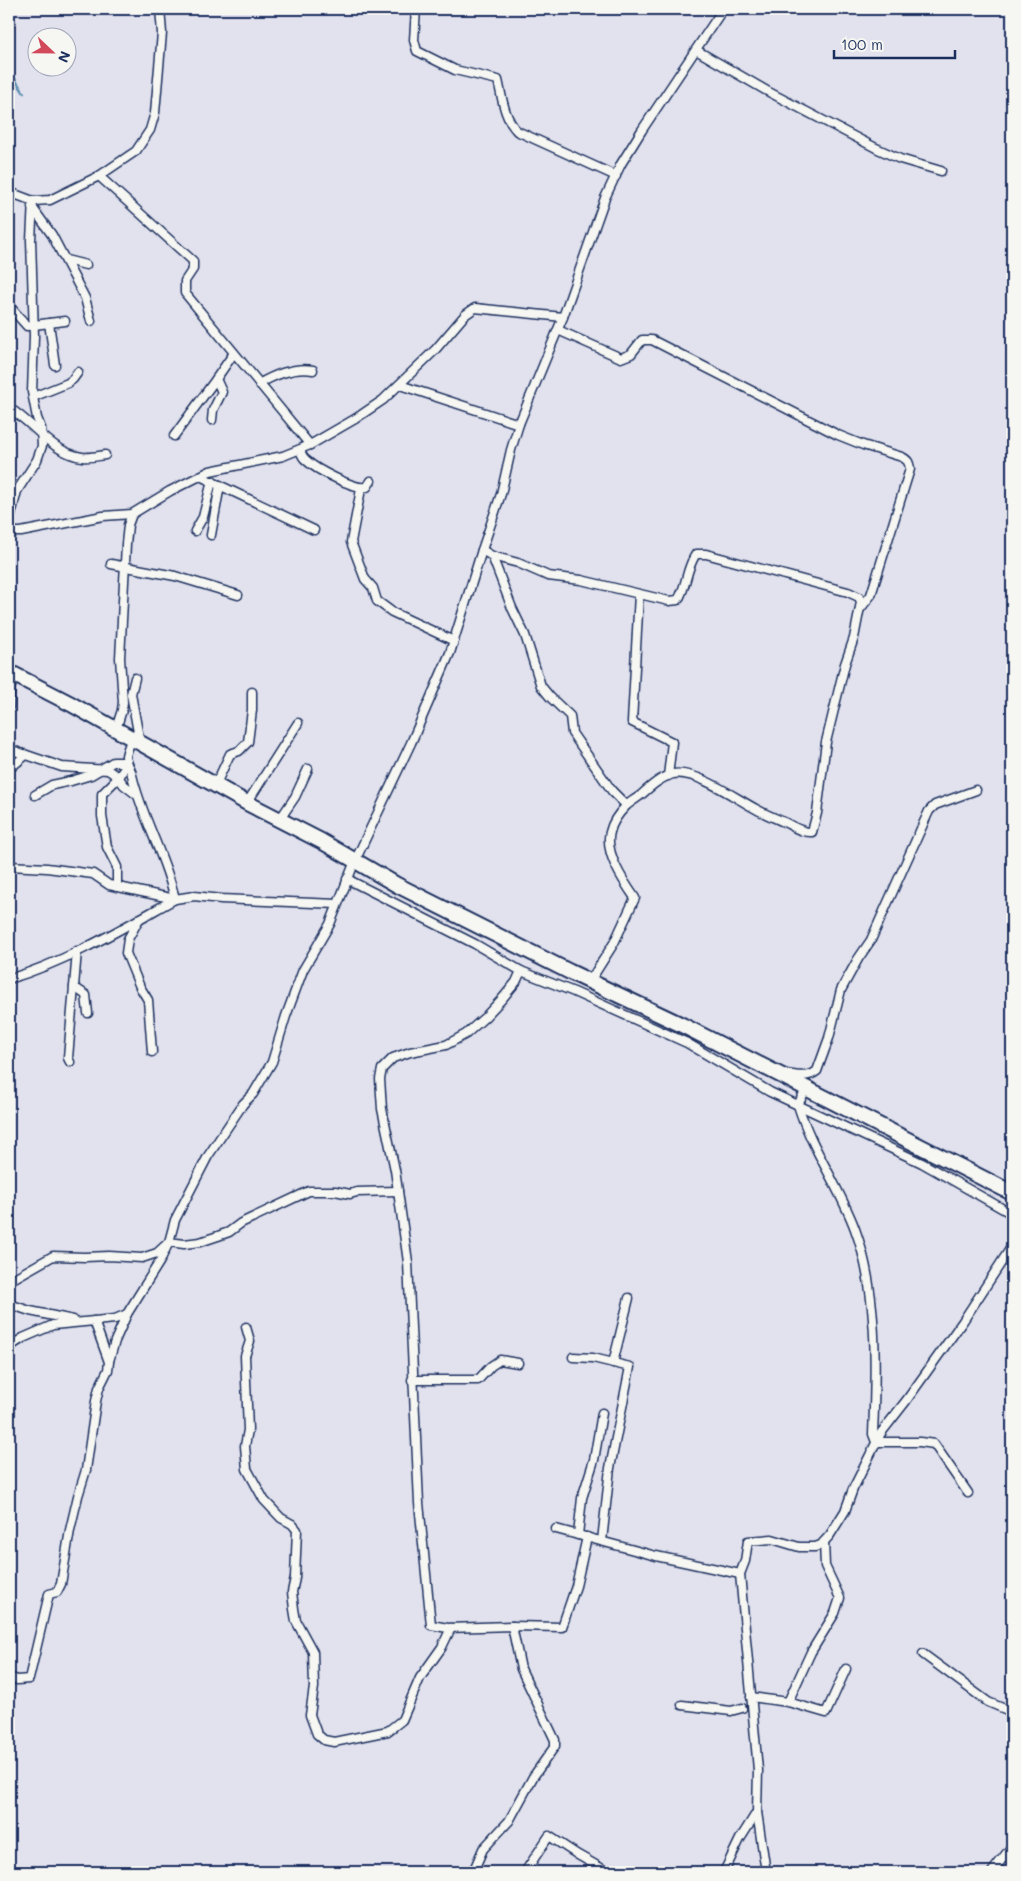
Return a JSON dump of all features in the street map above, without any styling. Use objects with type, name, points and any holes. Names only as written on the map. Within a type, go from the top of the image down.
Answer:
[{"type":"highway","points":[[11,673],[136,740],[215,786],[280,818],[397,885],[682,1025],[1012,1193]]},
{"type":"street","points":[[32,204],[50,200],[98,176],[136,151],[150,130],[155,113],[162,43],[163,24],[160,9]]},
{"type":"street","points":[[416,9],[414,47],[420,54],[455,70],[498,80],[505,111],[517,132],[616,176]]},
{"type":"street","points":[[9,1677],[17,1680],[29,1678],[49,1594],[57,1592],[61,1584],[70,1530],[88,1458],[96,1401],[108,1370],[115,1341],[127,1314],[154,1272],[169,1242],[175,1220],[208,1156],[243,1104],[253,1094],[272,1062],[303,970],[324,937],[355,861],[411,743],[454,641],[501,494],[519,424],[558,330],[602,207],[616,176],[642,130],[724,9]]},
{"type":"street","points":[[696,50],[791,104],[892,156],[942,171]]},
{"type":"street","points":[[98,176],[193,261],[193,268],[185,282],[185,293],[310,445]]},
{"type":"street","points":[[9,192],[32,204],[52,235],[85,298],[91,321]]},
{"type":"street","points":[[9,523],[18,491],[37,460],[42,446],[42,428],[37,418],[33,397],[32,204]]},
{"type":"street","points":[[66,260],[86,264]]},
{"type":"street","points":[[9,308],[27,326],[65,322]]},
{"type":"street","points":[[9,532],[21,532],[103,516],[132,514],[170,491],[200,476],[225,467],[268,459],[300,450],[368,410],[400,385],[435,350],[465,315],[475,308],[563,317]]},
{"type":"street","points":[[49,323],[55,365]]},
{"type":"street","points":[[558,330],[621,358],[631,354],[642,340],[652,340],[838,435],[907,460],[910,469],[879,570],[871,595],[860,609]]},
{"type":"street","points":[[174,436],[234,353]]},
{"type":"street","points":[[259,384],[286,372],[303,369],[313,370]]},
{"type":"street","points":[[33,397],[68,383],[78,372]]},
{"type":"street","points":[[212,420],[213,410],[222,392],[216,379]]},
{"type":"street","points":[[400,385],[519,424]]},
{"type":"street","points":[[9,408],[28,422],[42,436],[68,454],[84,458],[105,455]]},
{"type":"street","points":[[300,450],[305,460],[321,470],[361,489],[366,488],[371,481]]},
{"type":"street","points":[[200,476],[314,530]]},
{"type":"street","points":[[195,531],[203,517],[212,482]]},
{"type":"street","points":[[211,535],[220,485]]},
{"type":"street","points":[[361,489],[350,542],[365,579],[373,588],[377,601],[392,612],[454,641]]},
{"type":"street","points":[[116,730],[123,702],[120,658],[128,525],[132,514]]},
{"type":"street","points":[[482,550],[492,556],[518,563],[548,576],[581,580],[669,600],[678,600],[681,595],[691,561],[696,554],[706,554],[848,592],[859,597],[861,602],[854,638],[845,664],[826,742],[817,813],[812,832],[803,831],[756,809],[712,784],[678,774],[668,776],[653,784],[626,805],[611,828],[608,837],[609,847],[623,880],[635,898],[614,943],[590,981]]},
{"type":"street","points":[[492,556],[512,608],[525,635],[541,686],[570,716],[572,733],[612,791],[626,805]]},
{"type":"street","points":[[111,564],[175,576],[238,595]]},
{"type":"street","points":[[639,594],[632,722],[672,742],[668,776]]},
{"type":"street","points":[[9,707],[11,673]]},
{"type":"street","points":[[135,678],[131,694],[136,740],[126,756],[127,762],[132,773],[137,796],[168,871],[175,899]]},
{"type":"street","points":[[215,786],[230,754],[239,751],[248,742],[252,692]]},
{"type":"street","points":[[247,803],[298,723]]},
{"type":"street","points":[[9,749],[62,767],[102,769],[118,777],[137,796]]},
{"type":"street","points":[[9,769],[26,755]]},
{"type":"street","points":[[35,795],[52,785],[90,775],[114,762],[127,762]]},
{"type":"street","points":[[117,887],[117,867],[107,847],[102,816],[102,794],[118,777],[127,762]]},
{"type":"street","points":[[280,818],[295,797],[308,770]]},
{"type":"street","points":[[774,1072],[804,1076],[812,1074],[816,1070],[829,1038],[841,990],[871,940],[928,811],[935,805],[976,790]]},
{"type":"street","points":[[9,866],[92,874],[109,885],[175,899]]},
{"type":"street","points":[[347,879],[475,944],[521,971],[687,1043],[770,1092],[922,1163],[1012,1214]]},
{"type":"street","points":[[9,980],[77,951],[175,899],[194,896],[337,904]]},
{"type":"street","points":[[139,919],[128,939],[126,953],[140,987],[148,1000],[152,1052]]},
{"type":"street","points":[[70,1062],[68,1058],[77,951]]},
{"type":"street","points":[[521,971],[516,982],[502,999],[466,1034],[446,1044],[393,1058],[382,1069],[380,1079],[382,1109],[398,1191],[408,1262],[419,1503],[431,1625],[451,1628],[562,1627],[565,1624],[568,1607],[576,1586],[587,1537]]},
{"type":"street","points":[[74,986],[86,995],[88,1013]]},
{"type":"street","points":[[806,1089],[798,1105],[809,1136],[826,1165],[852,1220],[863,1254],[872,1311],[874,1346],[873,1434],[876,1442]]},
{"type":"street","points":[[169,1242],[184,1244],[200,1242],[229,1232],[241,1223],[309,1191],[335,1191],[350,1194],[357,1192],[398,1191]]},
{"type":"street","points":[[9,1281],[53,1256],[142,1258],[157,1253],[169,1242]]},
{"type":"street","points":[[766,1872],[757,1812],[758,1770],[740,1574],[745,1561],[748,1541],[772,1539],[799,1547],[815,1546],[824,1542],[844,1511],[876,1442],[963,1321],[1012,1246]]},
{"type":"street","points":[[613,1363],[629,1298]]},
{"type":"street","points":[[9,1304],[30,1311],[80,1322]]},
{"type":"street","points":[[9,1347],[53,1325],[115,1319],[127,1314]]},
{"type":"street","points":[[94,1321],[109,1362]]},
{"type":"street","points":[[246,1327],[250,1341],[245,1356],[248,1430],[245,1446],[247,1468],[264,1500],[281,1518],[292,1524],[297,1530],[296,1578],[292,1592],[296,1621],[313,1652],[315,1672],[310,1715],[317,1734],[324,1740],[334,1742],[388,1731],[398,1725],[402,1720],[420,1678],[442,1648],[451,1628]]},
{"type":"street","points":[[573,1357],[593,1358],[630,1367],[610,1468],[602,1541]]},
{"type":"street","points":[[412,1380],[478,1380],[491,1366],[500,1360],[518,1363]]},
{"type":"street","points":[[578,1535],[582,1498],[594,1460],[602,1413]]},
{"type":"street","points":[[876,1442],[920,1442],[934,1444],[968,1493]]},
{"type":"street","points":[[556,1529],[673,1560],[740,1574]]},
{"type":"street","points":[[788,1702],[811,1652],[835,1613],[840,1598],[825,1566],[824,1542]]},
{"type":"street","points":[[473,1872],[483,1849],[509,1821],[555,1746],[554,1740],[521,1669],[512,1626]]},
{"type":"street","points":[[923,1654],[988,1702],[1012,1712]]},
{"type":"street","points":[[751,1698],[788,1702],[826,1713],[846,1669]]},
{"type":"street","points":[[742,1708],[751,1698]]},
{"type":"street","points":[[682,1705],[732,1711],[742,1708],[752,1709]]},
{"type":"street","points":[[724,1872],[740,1839],[757,1812]]},
{"type":"street","points":[[525,1872],[549,1836],[608,1872]]},
{"type":"street","points":[[992,1872],[1012,1846]]},
{"type":"waterway","points":[[9,70],[24,93]]}]
